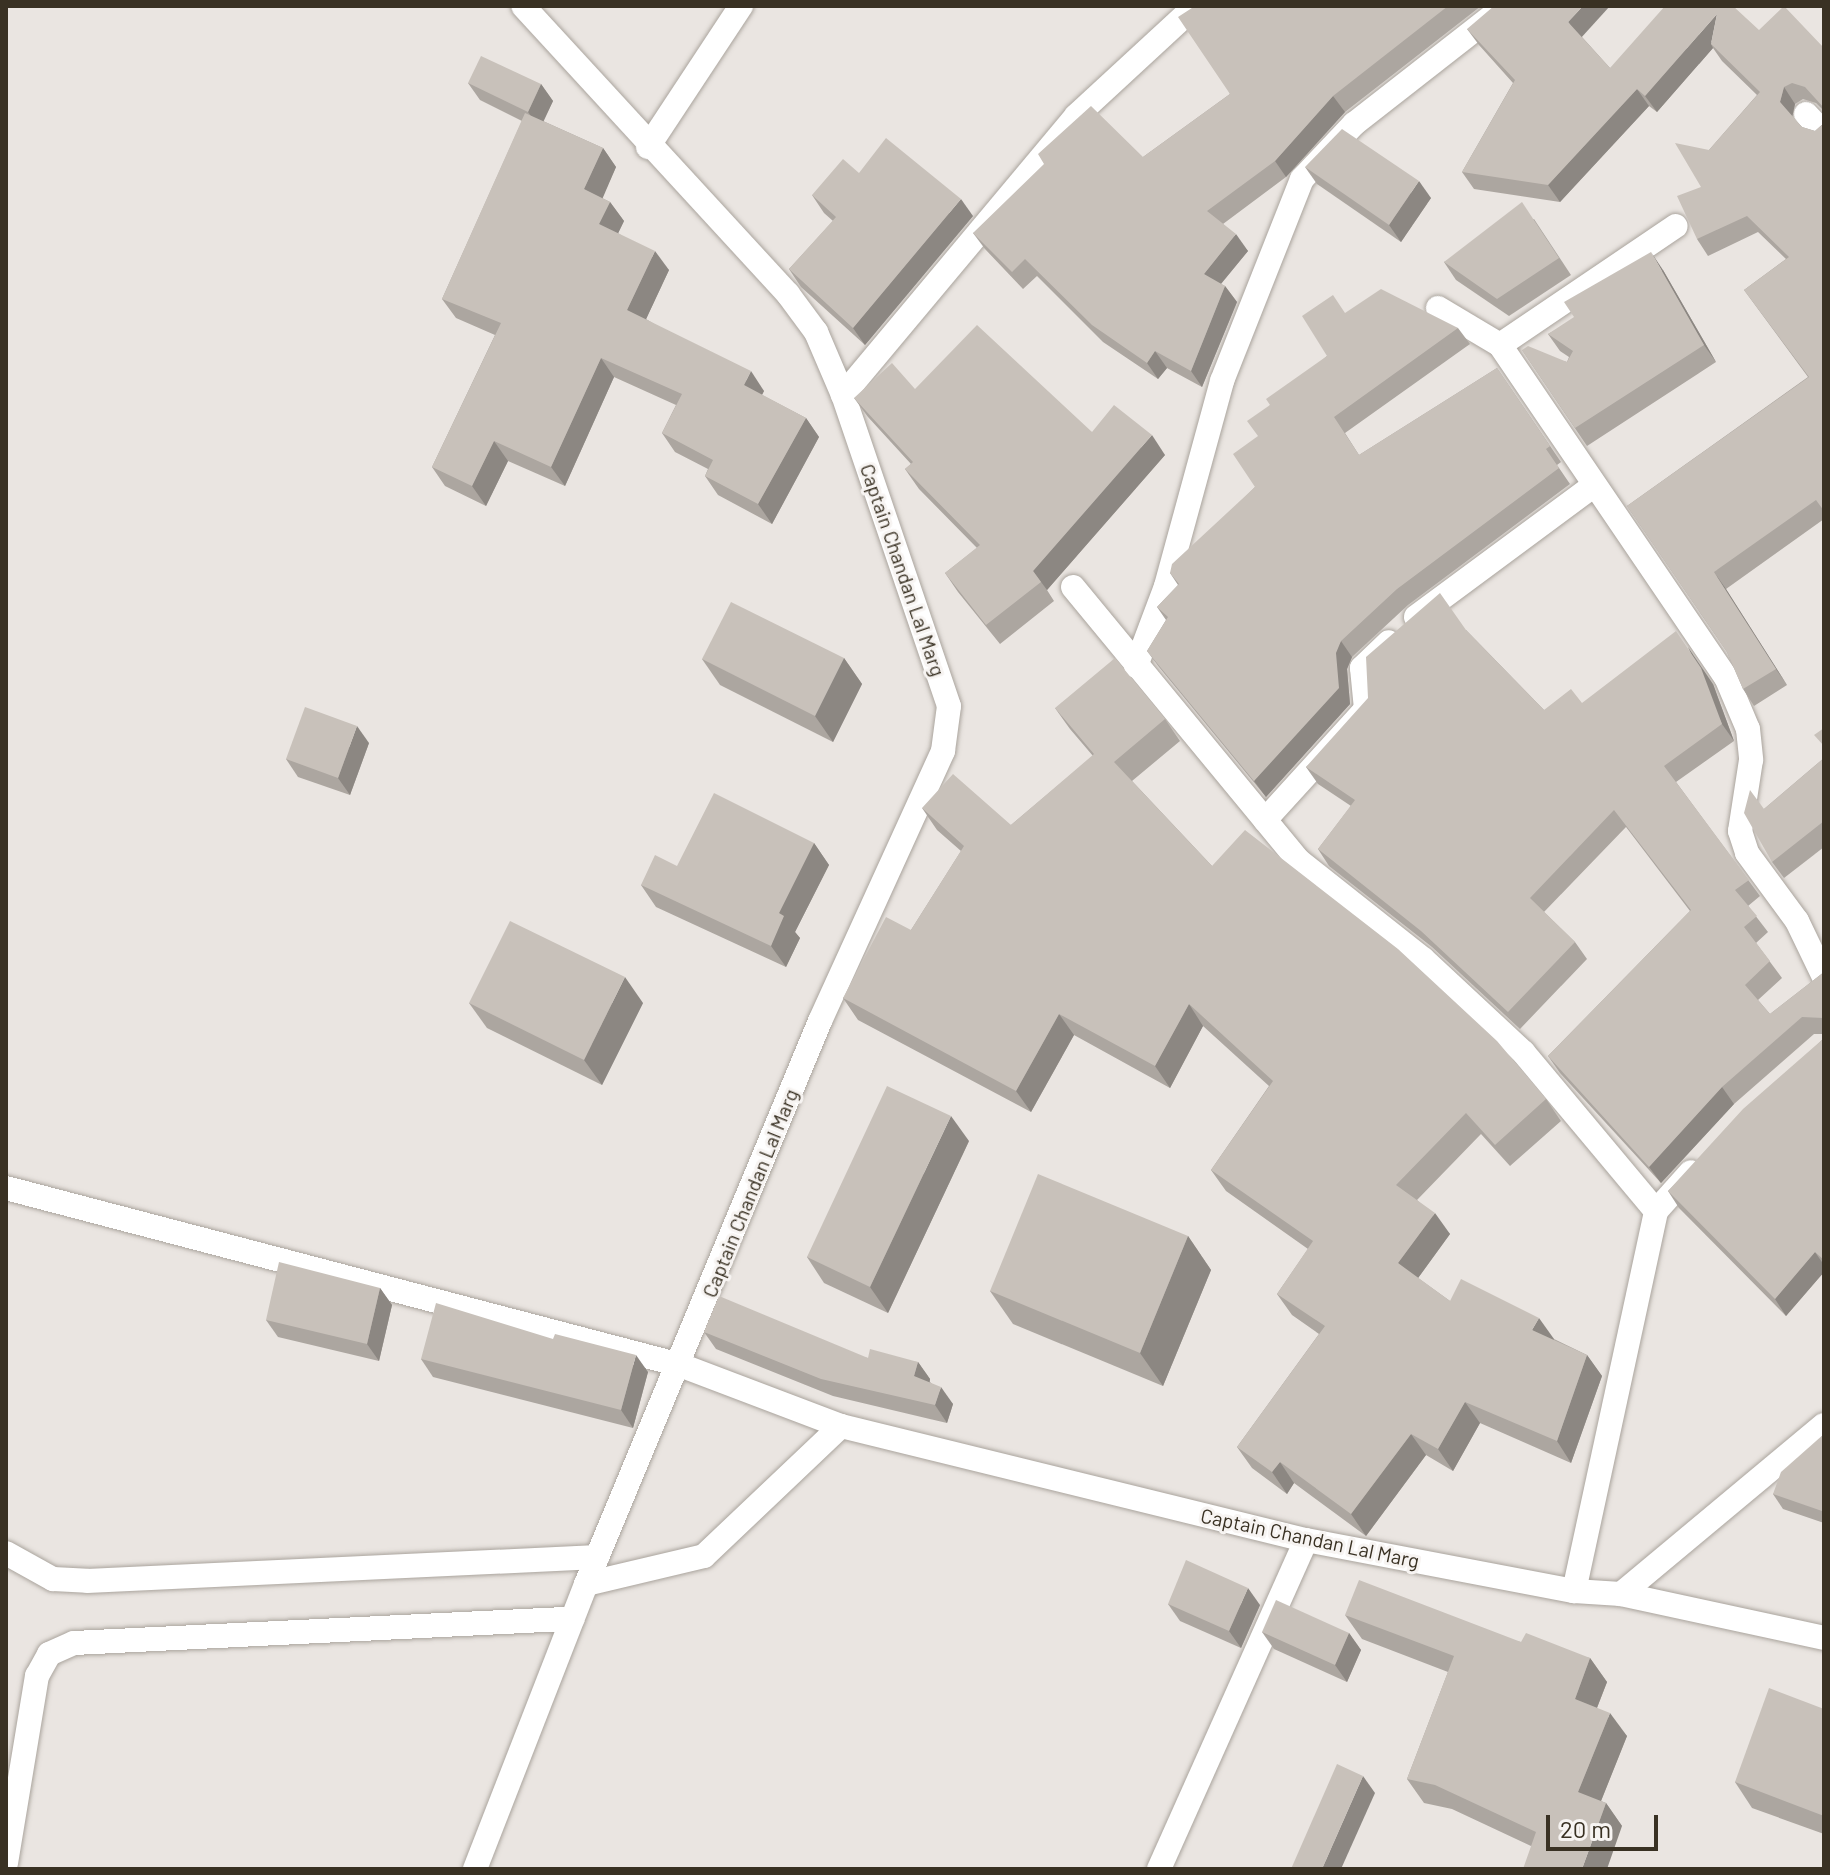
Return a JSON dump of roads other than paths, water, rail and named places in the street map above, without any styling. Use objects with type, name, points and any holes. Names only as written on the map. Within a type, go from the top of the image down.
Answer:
[{"type":"street","name":"Captain Chandan Lal Marg","points":[[523,6],[648,147],[788,294],[816,332],[843,395],[949,706],[943,751],[820,1021],[680,1365],[841,1426],[1306,1540],[1574,1591],[1621,1594],[1824,1638]]},
{"type":"street","points":[[648,147],[741,6]]},
{"type":"street","points":[[843,395],[1076,116],[1195,6]]},
{"type":"street","points":[[1136,666],[1166,586],[1222,381],[1302,179],[1354,124],[1505,6]]},
{"type":"street","points":[[1806,114],[1824,133]]},
{"type":"street","points":[[1500,345],[1676,226]]},
{"type":"street","points":[[1438,308],[1500,345],[1593,486],[1726,677],[1748,729],[1751,760],[1740,831],[1747,853],[1822,963]]},
{"type":"street","points":[[1265,820],[1366,709],[1362,668],[1417,617],[1593,486]]},
{"type":"street","points":[[1073,587],[1298,860],[1423,959],[1523,1052],[1656,1211]]},
{"type":"street","points":[[1574,1591],[1656,1211],[1705,1157]]},
{"type":"street","points":[[6,1188],[680,1365],[586,1584],[475,1869]]},
{"type":"street","points":[[1621,1594],[1824,1425]]},
{"type":"street","points":[[586,1584],[704,1556],[841,1426]]},
{"type":"street","points":[[1159,1869],[1306,1540]]},
{"type":"street","points":[[6,1553],[53,1579],[87,1581],[597,1557]]},
{"type":"street","points":[[6,1863],[37,1676],[49,1654],[74,1643],[572,1619]]}]
